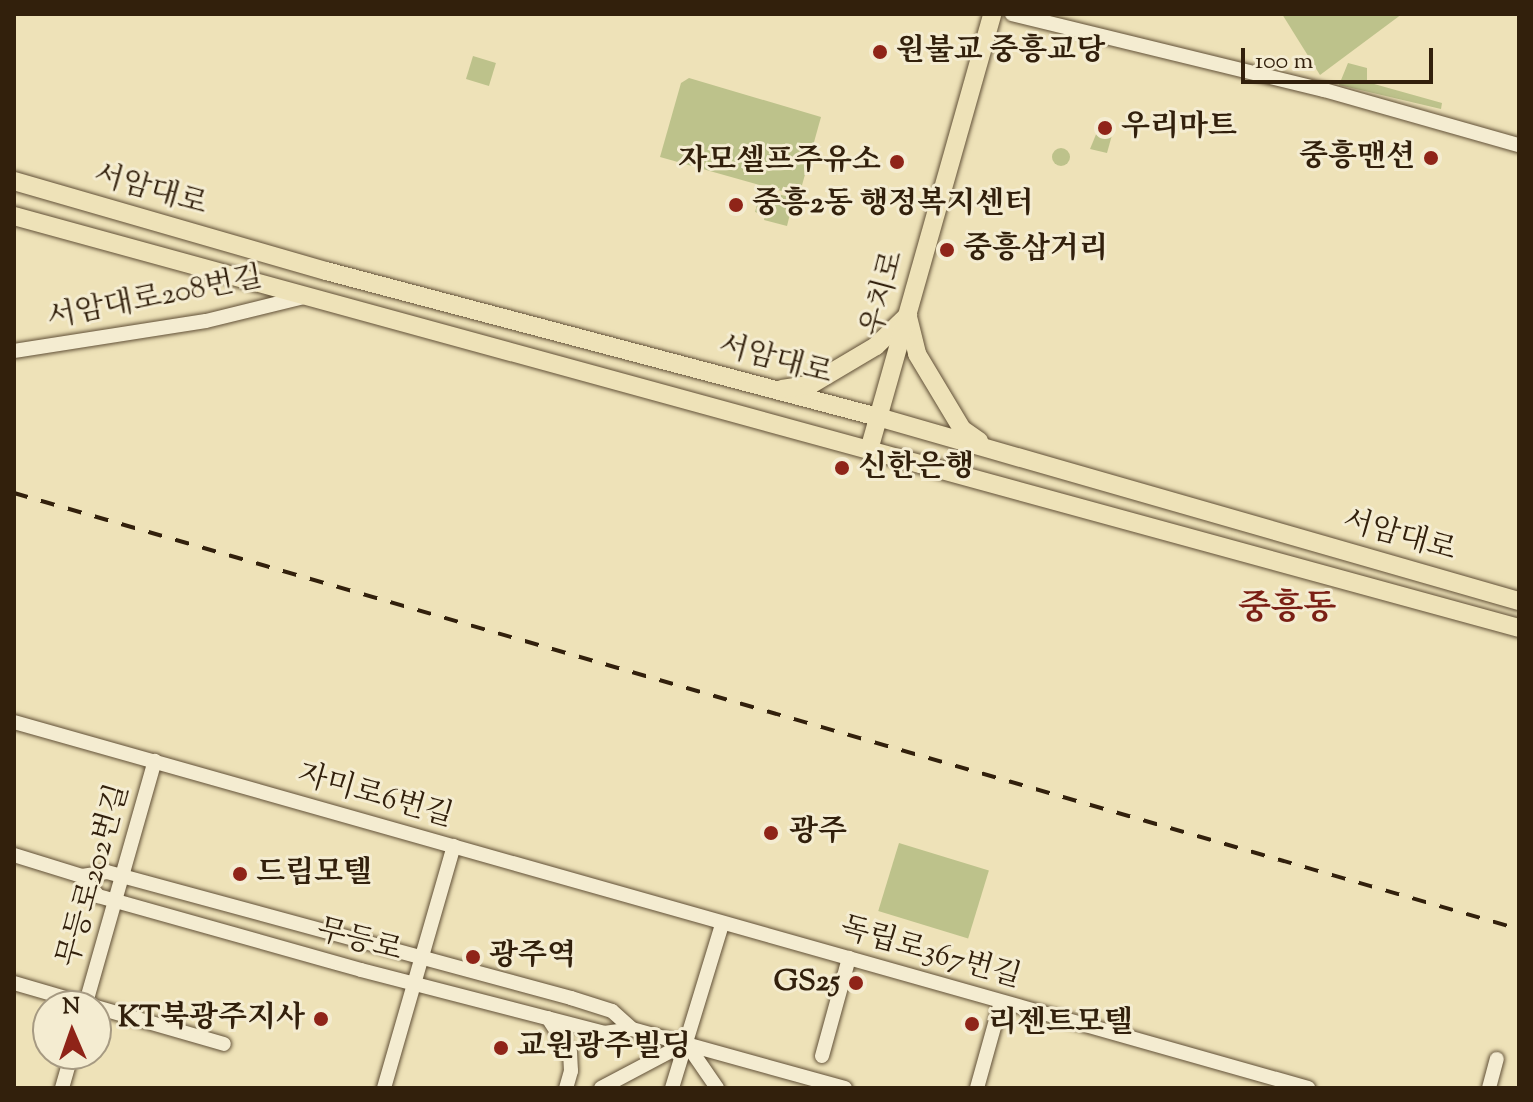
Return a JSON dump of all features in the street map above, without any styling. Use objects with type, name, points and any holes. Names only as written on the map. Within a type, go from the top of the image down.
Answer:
[{"type":"main road","name":"우치로","points":[[869,450],[992,14]]},
{"type":"main road","name":"서암대로","points":[[14,181],[326,271],[878,417],[1519,601]]},
{"type":"main road","name":"서암대로","points":[[14,216],[1519,628]]},
{"type":"main road","points":[[775,390],[812,384],[876,346],[908,315]]},
{"type":"main road","points":[[908,315],[917,354],[962,429],[991,449]]},
{"type":"street","points":[[1012,14],[1324,90],[1519,145]]},
{"type":"street","name":"서암대로208번길","points":[[14,351],[206,321],[306,297]]},
{"type":"street","name":"자미로6번길","points":[[14,722],[722,924]]},
{"type":"street","name":"무등로202번길","points":[[94,990],[115,900],[155,761]]},
{"type":"street","points":[[384,1088],[454,846]]},
{"type":"street","name":"무등로","points":[[14,855],[82,876],[107,872],[612,1011],[632,1029]]},
{"type":"street","name":"무등로","points":[[82,876],[98,896],[416,985],[604,1033],[632,1029],[845,1088]]},
{"type":"street","points":[[672,1088],[722,924]]},
{"type":"street","name":"독립로367번길","points":[[722,924],[1284,1085],[1308,1088]]},
{"type":"street","points":[[822,1056],[849,958]]},
{"type":"street","name":"무등로202번길","points":[[14,983],[37,990]]},
{"type":"street","points":[[977,1088],[1001,1002]]},
{"type":"street","points":[[112,1012],[224,1044]]},
{"type":"street","points":[[547,1018],[570,1052],[571,1071],[566,1088]]},
{"type":"street","points":[[601,1088],[686,1043]]},
{"type":"street","points":[[686,1043],[717,1088]]},
{"type":"street","points":[[1489,1088],[1497,1059]]},
{"type":"green space","points":[[1282,14],[1402,14],[1320,75]]},
{"type":"green space","points":[[473,56],[496,63],[489,86],[466,79]]},
{"type":"green space","points":[[1348,63],[1367,68],[1367,82],[1442,103],[1441,109],[1339,85]]},
{"type":"green space","points":[[689,78],[821,117],[799,196],[660,157],[681,83]]},
{"type":"green space","points":[[1097,132],[1112,135],[1107,153],[1090,149]]},
{"type":"green space","points":[[1061,148],[1070,157],[1061,166],[1052,157]]},
{"type":"green space","points":[[761,190],[794,198],[787,226],[764,220],[765,215],[755,212]]},
{"type":"green space","points":[[899,843],[989,870],[968,938],[878,911]]},
{"type":"railway","points":[[14,493],[1519,929]]},
{"type":"place","name":"원불교 중흥교당","points":[[880,52]]},
{"type":"place","name":"우리마트","points":[[1105,128]]},
{"type":"place","name":"중흥맨션","points":[[1431,158]]},
{"type":"place","name":"자모셀프주유소","points":[[897,162]]},
{"type":"place","name":"중흥2동 행정복지센터","points":[[736,205]]},
{"type":"place","name":"중흥삼거리","points":[[947,250]]},
{"type":"place","name":"신한은행","points":[[842,468]]},
{"type":"place","name":"광주","points":[[771,833]]},
{"type":"place","name":"드림모텔","points":[[240,874]]},
{"type":"place","name":"광주역","points":[[473,957]]},
{"type":"place","name":"GS25","points":[[856,983]]},
{"type":"place","name":"KT북광주지사","points":[[321,1019]]},
{"type":"place","name":"리젠트모텔","points":[[972,1024]]},
{"type":"place","name":"교원광주빌딩","points":[[501,1048]]},
{"type":"district","name":"중흥동","points":[[1287,610]]}]
